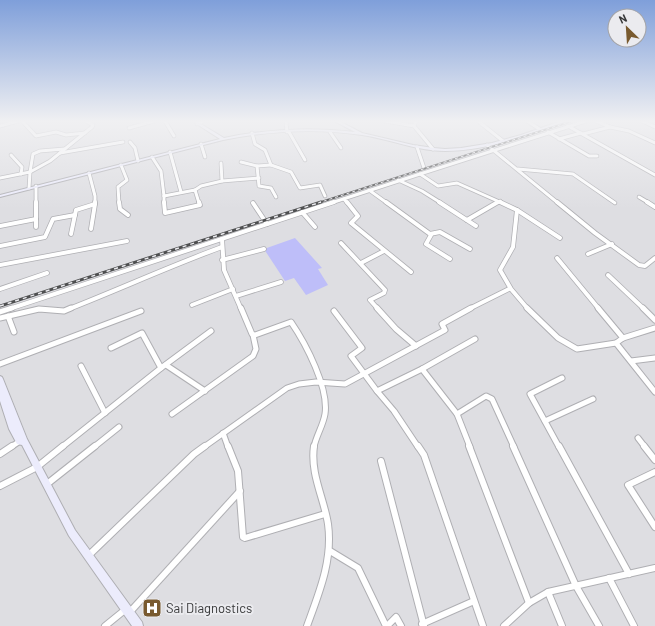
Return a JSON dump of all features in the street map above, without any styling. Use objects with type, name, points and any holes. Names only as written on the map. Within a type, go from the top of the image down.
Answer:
[{"type":"main road","points":[[0,196],[177,150]]},
{"type":"main road","points":[[0,379],[4,399]]},
{"type":"main road","points":[[0,391],[22,441],[38,467],[72,533],[138,626]]},
{"type":"street","points":[[28,188],[33,154],[54,150]]},
{"type":"street","points":[[0,178],[30,172],[41,167],[63,150]]},
{"type":"street","points":[[60,153],[82,150]]},
{"type":"street","points":[[136,150],[138,160]]},
{"type":"street","points":[[203,150],[206,157]]},
{"type":"street","points":[[265,150],[271,165]]},
{"type":"street","points":[[299,150],[305,160]]},
{"type":"street","points":[[418,150],[424,168]]},
{"type":"street","points":[[0,312],[489,150]]},
{"type":"street","points":[[495,150],[595,233],[642,267],[646,266],[655,258]]},
{"type":"street","points":[[579,150],[589,156],[597,156]]},
{"type":"street","points":[[610,150],[655,175]]},
{"type":"street","points":[[170,152],[181,192]]},
{"type":"street","points":[[12,155],[22,167],[21,174]]},
{"type":"street","points":[[152,157],[161,171],[166,214],[200,206],[195,190]]},
{"type":"street","points":[[240,162],[257,166],[271,165],[291,172],[300,188],[320,185],[325,196]]},
{"type":"street","points":[[221,163],[222,181]]},
{"type":"street","points":[[121,165],[128,180],[118,187],[120,209],[128,215]]},
{"type":"street","points":[[257,166],[259,187],[270,188],[276,196]]},
{"type":"street","points":[[518,169],[573,174],[615,203]]},
{"type":"street","points":[[89,173],[95,196],[91,229]]},
{"type":"street","points":[[420,174],[438,186],[457,182],[500,201],[517,210],[560,238]]},
{"type":"street","points":[[163,196],[195,190],[201,186],[222,181],[259,178]]},
{"type":"street","points":[[398,180],[422,191],[476,226]]},
{"type":"street","points":[[36,186],[36,227]]},
{"type":"street","points":[[369,190],[431,235]]},
{"type":"street","points":[[639,197],[655,207]]},
{"type":"street","points":[[344,198],[358,216],[351,223],[411,272]]},
{"type":"street","points":[[467,220],[500,201]]},
{"type":"street","points":[[253,203],[267,224]]},
{"type":"street","points":[[76,210],[95,204]]},
{"type":"street","points":[[71,234],[76,205]]},
{"type":"street","points":[[517,210],[513,247],[500,270],[510,289],[544,325],[577,350],[616,343],[623,338],[655,328]]},
{"type":"street","points":[[302,212],[315,227]]},
{"type":"street","points":[[0,246],[45,237],[53,219],[75,215]]},
{"type":"street","points":[[0,226],[36,219]]},
{"type":"street","points":[[450,259],[426,244],[431,235],[440,232],[470,249]]},
{"type":"street","points":[[172,414],[256,353],[253,335],[224,270],[222,260],[222,239]]},
{"type":"street","points":[[0,265],[127,242]]},
{"type":"street","points":[[341,243],[385,290],[384,293],[370,300],[386,318],[416,346]]},
{"type":"street","points":[[588,254],[612,244]]},
{"type":"street","points":[[0,318],[39,309],[64,311],[152,276],[176,264],[222,247]]},
{"type":"street","points":[[222,260],[264,249]]},
{"type":"street","points":[[361,263],[384,251]]},
{"type":"street","points":[[557,258],[623,338]]},
{"type":"street","points":[[0,289],[47,273]]},
{"type":"street","points":[[608,275],[655,320]]},
{"type":"street","points":[[236,296],[281,282]]},
{"type":"street","points":[[88,556],[194,454],[266,405],[288,388],[299,384],[321,382],[345,384],[445,330],[442,324],[484,302],[490,296],[510,289]]},
{"type":"street","points":[[192,305],[233,290]]},
{"type":"street","points":[[0,364],[141,311]]},
{"type":"street","points":[[334,312],[362,348],[351,356],[366,374],[424,455],[483,626]]},
{"type":"street","points":[[8,316],[14,332]]},
{"type":"street","points":[[253,335],[291,322],[321,382],[326,414],[315,439],[313,458],[314,468],[326,514],[330,551],[324,579],[307,626]]},
{"type":"street","points":[[0,486],[38,467],[161,368],[212,331]]},
{"type":"street","points":[[111,348],[142,333],[161,368]]},
{"type":"street","points":[[377,391],[422,369],[475,339]]},
{"type":"street","points":[[616,343],[655,392]]},
{"type":"street","points":[[631,361],[655,358]]},
{"type":"street","points":[[166,365],[205,391]]},
{"type":"street","points":[[81,366],[105,413]]},
{"type":"street","points":[[422,369],[457,414],[529,603]]},
{"type":"street","points":[[562,378],[530,394],[630,574]]},
{"type":"street","points":[[457,414],[486,396],[492,399],[576,586],[599,626]]},
{"type":"street","points":[[545,421],[593,399]]},
{"type":"street","points":[[47,484],[119,427]]},
{"type":"street","points":[[223,433],[237,464],[242,534],[245,538],[326,514]]},
{"type":"street","points":[[638,438],[655,460]]},
{"type":"street","points":[[0,454],[22,441]]},
{"type":"street","points":[[381,461],[423,625],[474,601]]},
{"type":"street","points":[[655,472],[628,485],[655,527]]},
{"type":"street","points":[[105,626],[127,611],[240,491]]},
{"type":"street","points":[[330,551],[358,568],[386,626],[396,617],[401,626]]},
{"type":"street","points":[[507,625],[529,603],[548,592],[655,568]]},
{"type":"street","points":[[609,578],[634,626]]},
{"type":"street","points":[[548,592],[562,626]]},
{"type":"shaded area","points":[[295,238],[322,268],[318,269],[328,285],[306,295],[294,278],[285,281],[264,249]]},
{"type":"railway","points":[[318,203],[482,150]]},
{"type":"railway","points":[[0,306],[321,202]]},
{"type":"place","name":"Sai Diagnostics","points":[[152,608]]}]
